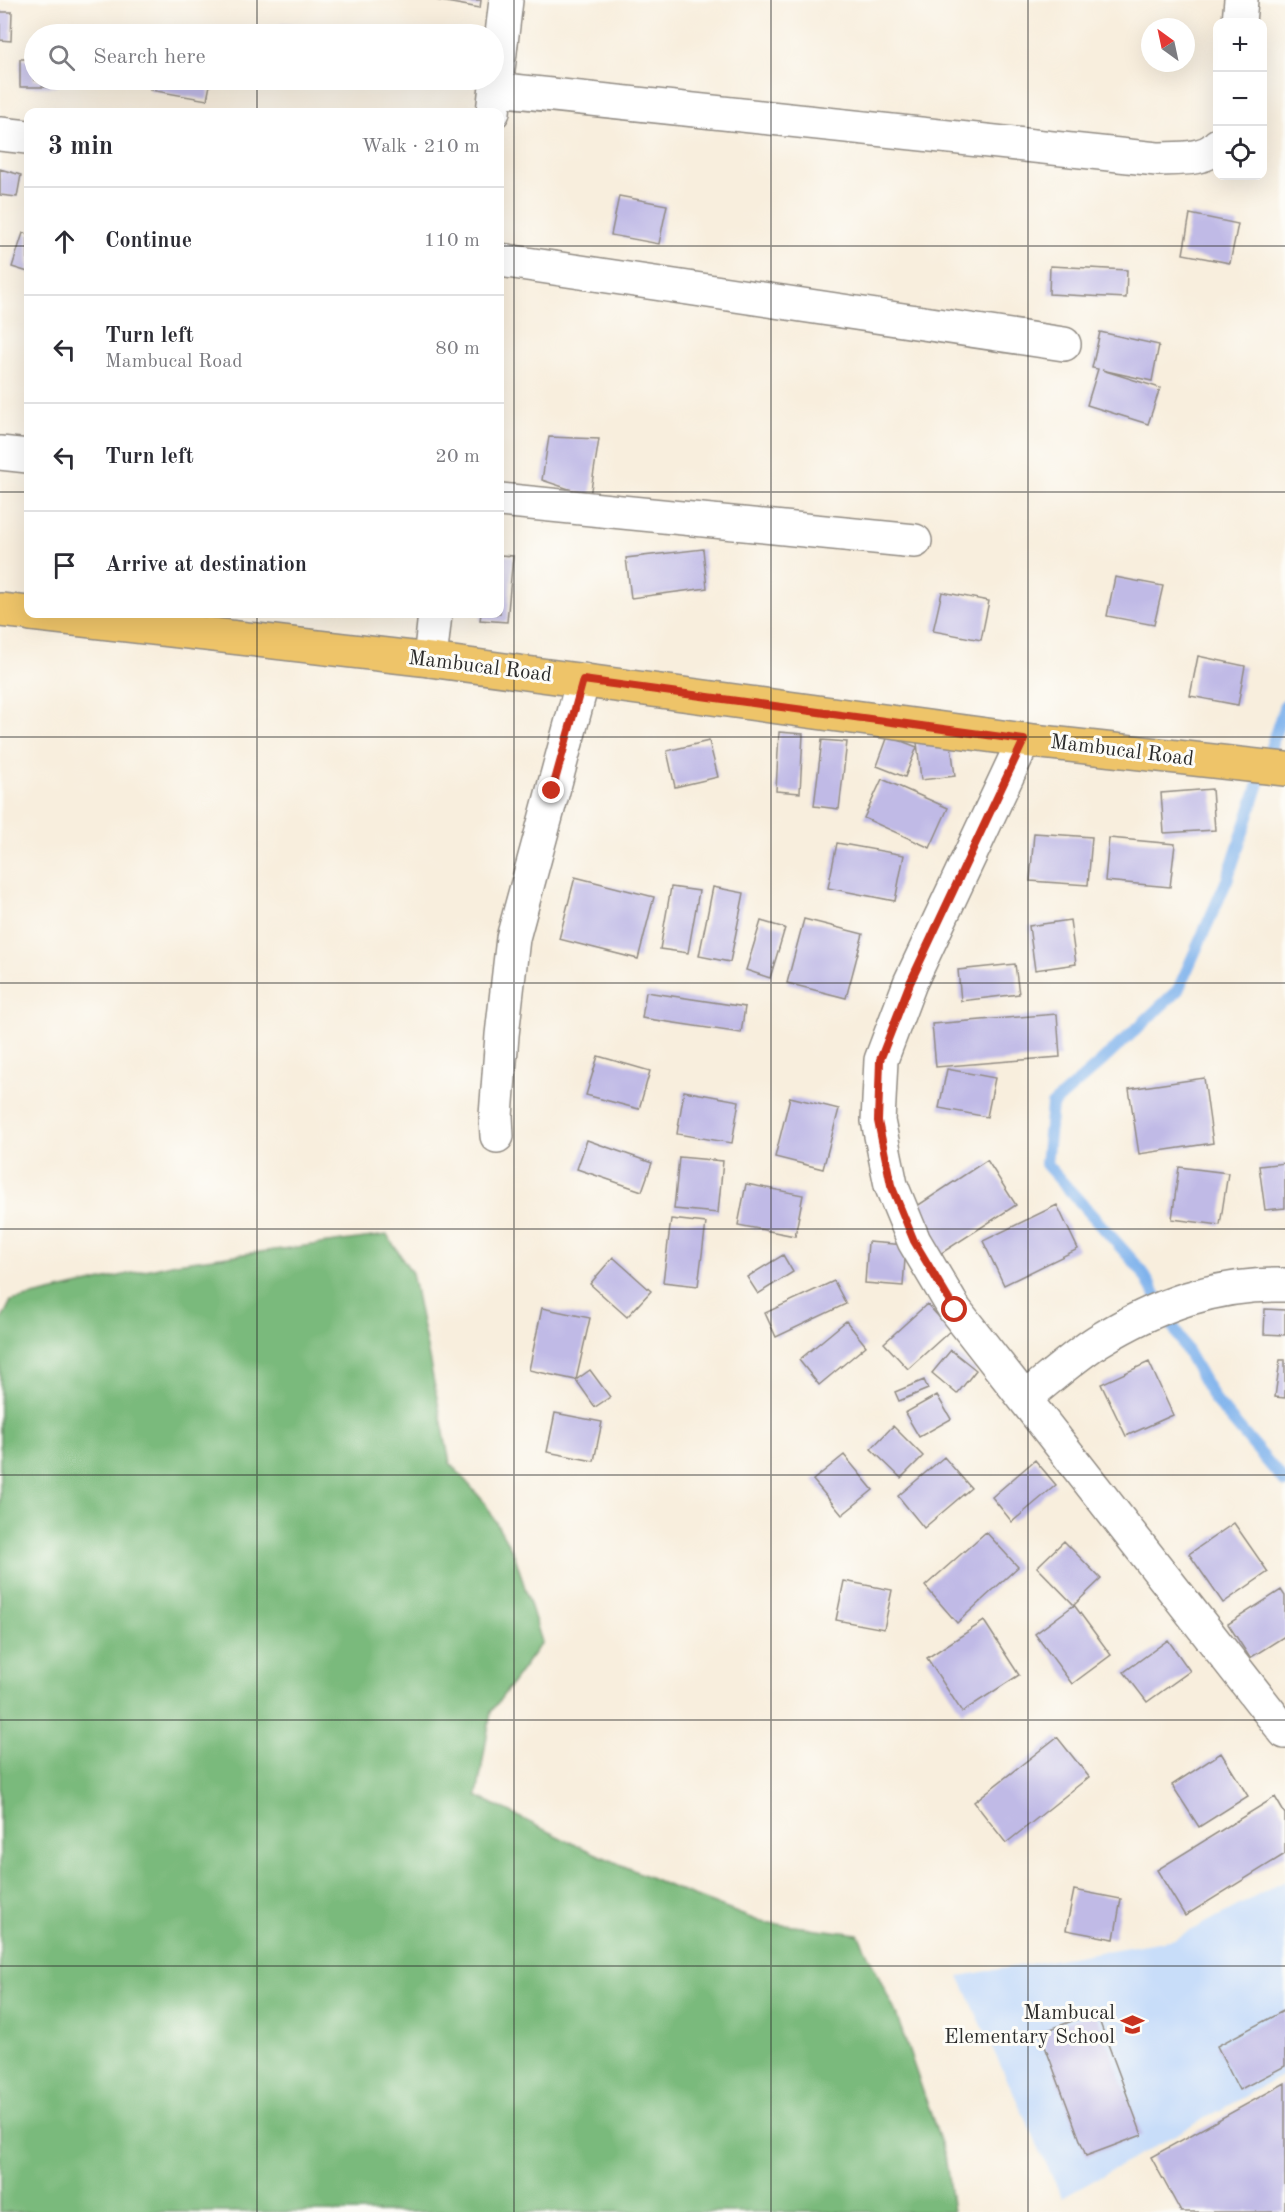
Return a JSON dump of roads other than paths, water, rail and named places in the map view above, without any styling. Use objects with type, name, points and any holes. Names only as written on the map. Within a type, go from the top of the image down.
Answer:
[{"type":"main road","name":"Mambucal Road","points":[[0,610],[24,612]]},
{"type":"main road","name":"Mambucal Road","points":[[73,618],[430,660],[1024,740],[1285,769]]},
{"type":"street","points":[[503,24],[506,0]]},
{"type":"street","points":[[1239,18],[1241,0]]},
{"type":"street","points":[[494,101],[1157,159],[1189,158],[1213,150]]},
{"type":"street","points":[[0,134],[24,136]]},
{"type":"street","points":[[504,261],[1064,344]]},
{"type":"street","points":[[0,453],[24,456]]},
{"type":"street","points":[[504,500],[915,541]]},
{"type":"street","points":[[430,660],[435,618]]},
{"type":"street","points":[[497,1136],[496,1116],[502,1035],[513,938],[583,680]]},
{"type":"street","points":[[1024,740],[910,983],[880,1060],[878,1121],[891,1185],[914,1241],[955,1310],[1285,1732]]},
{"type":"street","points":[[1025,1398],[1097,1342],[1178,1300],[1210,1291],[1264,1284],[1285,1285]]},
{"type":"waterway","points":[[1285,705],[1227,880],[1178,990],[1052,1105],[1046,1164],[1142,1271],[1214,1399],[1285,1482]]},
{"type":"place","name":"Mambucal Elementary School","points":[[1133,2025]]}]
